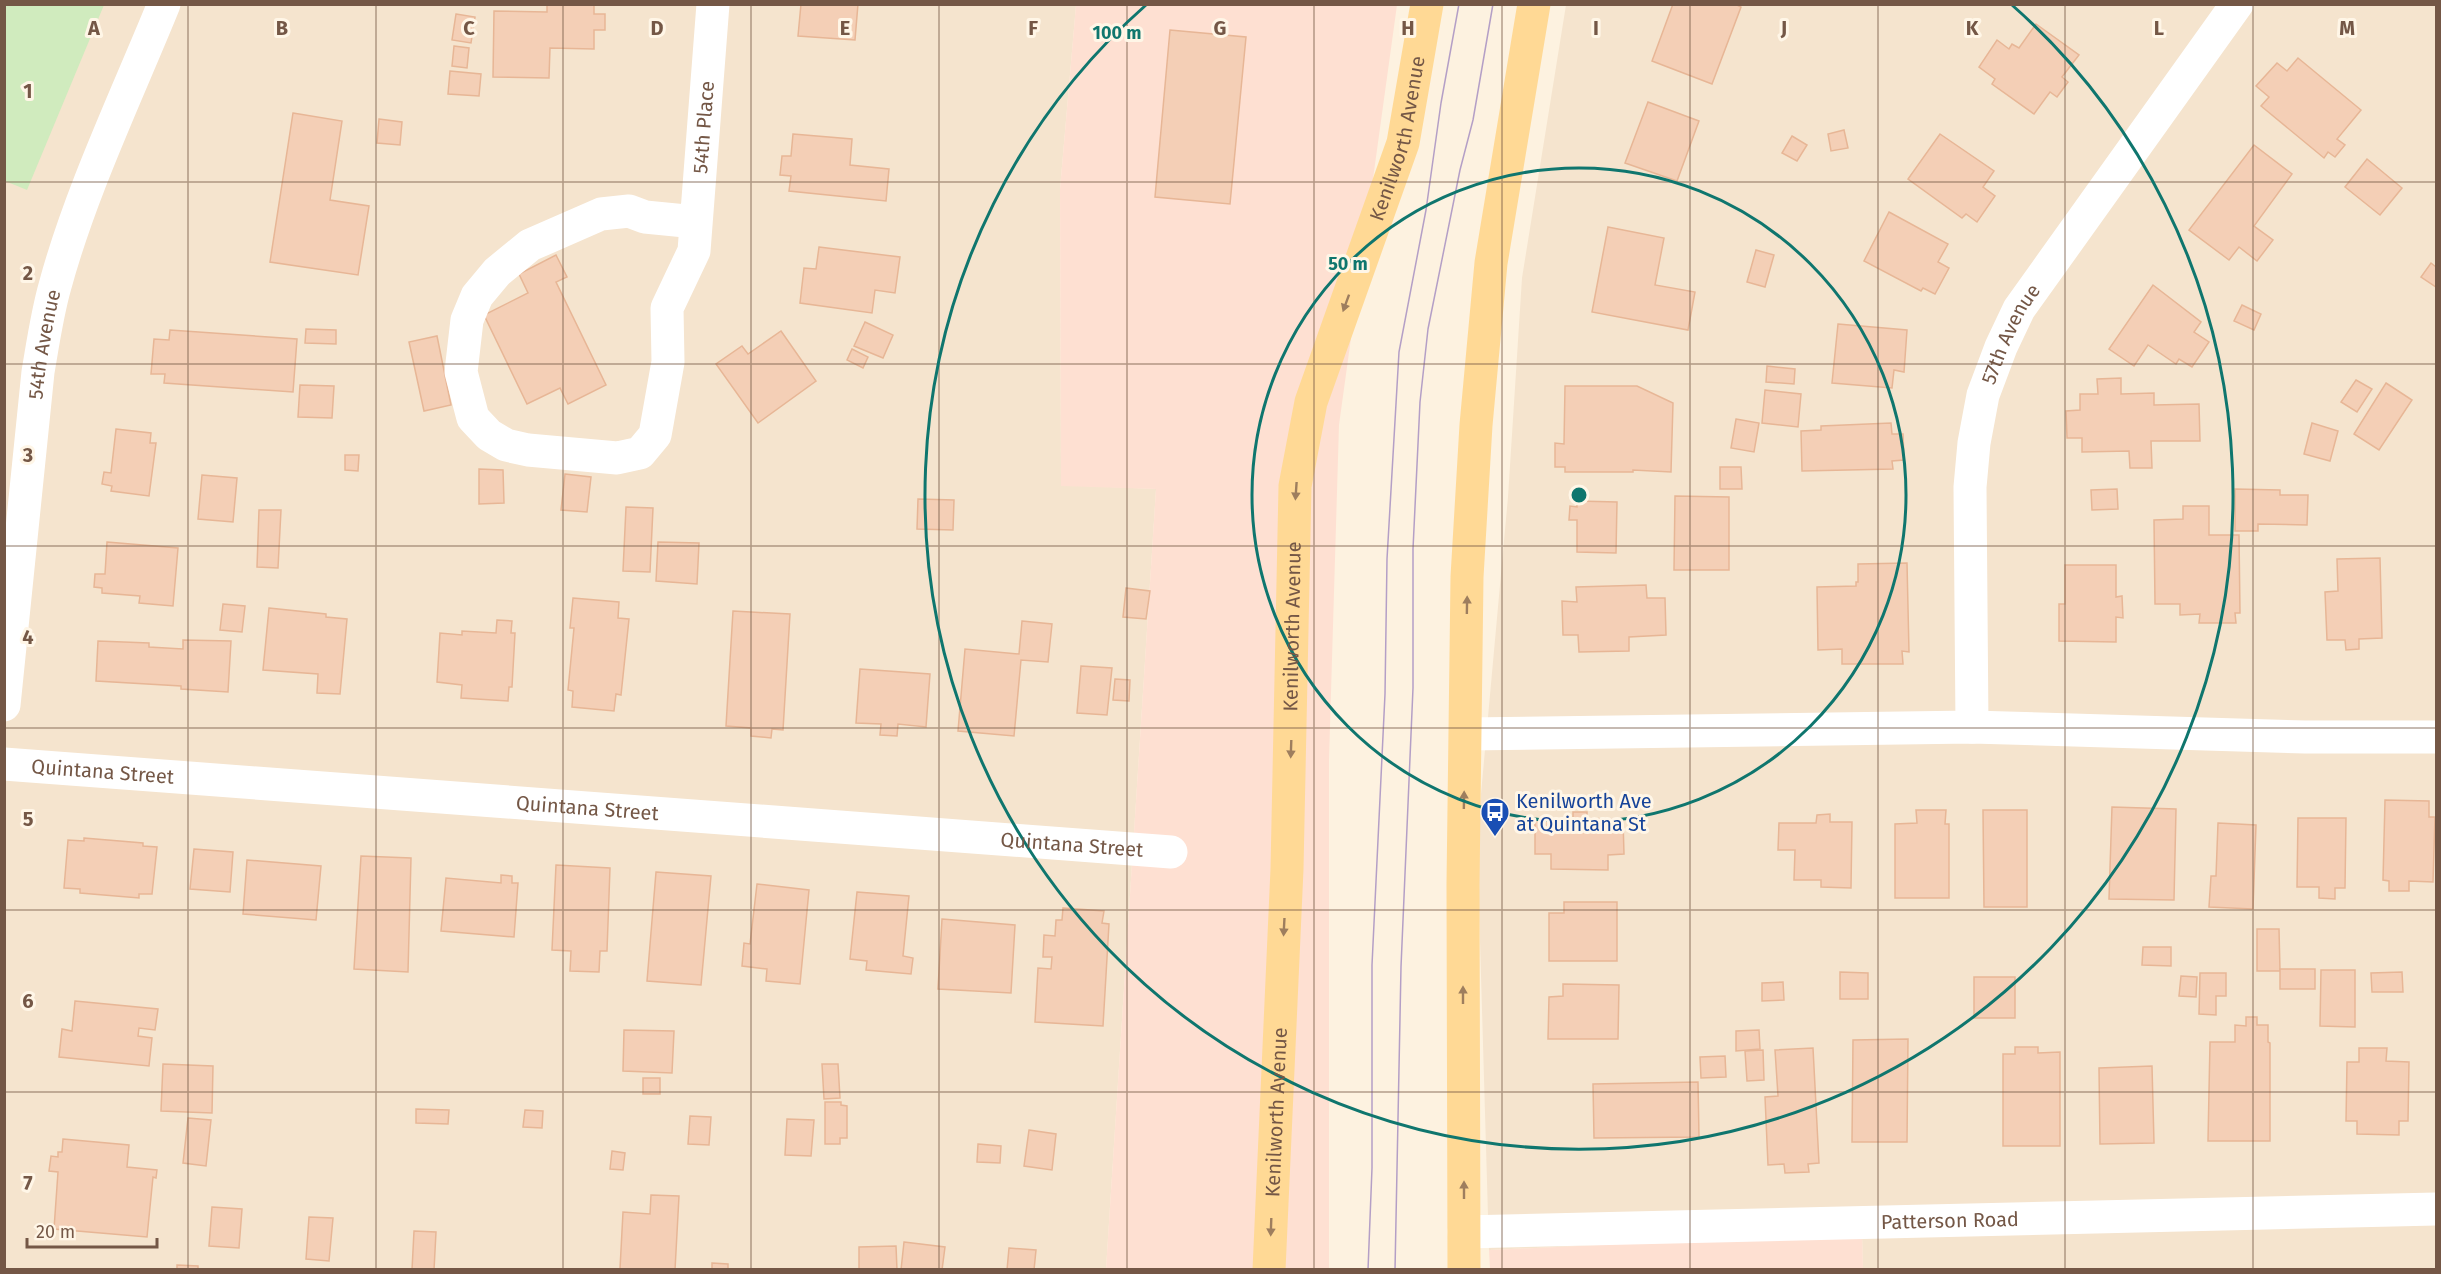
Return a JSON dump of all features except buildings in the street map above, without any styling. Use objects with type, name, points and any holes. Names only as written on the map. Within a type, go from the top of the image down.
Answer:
[{"type":"main road","name":"Kenilworth Avenue","points":[[1269,1269],[1287,869],[1295,486],[1311,402],[1403,143],[1427,4]]},
{"type":"main road","points":[[1464,1269],[1463,884],[1467,577],[1478,402],[1491,263],[1534,4]]},
{"type":"street","name":"54th Avenue","points":[[4,705],[38,372],[45,328],[55,285],[86,197],[164,4]]},
{"type":"street","name":"54th Place","points":[[695,236],[713,4]]},
{"type":"street","name":"57th Avenue","points":[[1972,728],[1970,487],[1974,443],[1983,395],[2001,347],[2019,309],[2237,4]]},
{"type":"street","points":[[629,211],[695,236],[667,308],[668,362],[655,435],[640,453],[617,458],[528,450],[506,445],[489,435],[474,418],[461,372],[467,321],[477,296],[497,272],[530,245],[601,213],[629,211]]},
{"type":"street","points":[[1466,734],[1972,728],[2305,737],[2436,737]]},
{"type":"street","name":"Quintana Street","points":[[4,764],[1171,852]]},
{"type":"street","name":"Patterson Road","points":[[1464,1232],[2436,1209]]},
{"type":"shaded area","points":[[5,5],[1076,5],[1060,189],[1061,485],[1156,489],[1106,1269],[5,1270]]},
{"type":"shaded area","points":[[1076,5],[1397,5],[1339,425],[1329,760],[1329,1269],[1106,1269],[1156,489],[1061,486],[1060,189]]},
{"type":"shaded area","points":[[1566,5],[2436,5],[2436,1269],[1863,1269],[1862,1233],[1489,1250],[1477,838],[1508,497],[1522,278]]},
{"type":"shaded area","points":[[1862,1233],[1863,1269],[1490,1269],[1489,1250]]},
{"type":"green space","points":[[4,5],[104,5],[27,190],[5,181]]},
{"type":"tram line","points":[[1368,1270],[1372,1168],[1372,965],[1385,694],[1387,559],[1399,352],[1426,210],[1441,103],[1459,4]]},
{"type":"tram line","points":[[1395,1270],[1401,967],[1413,688],[1413,549],[1420,402],[1428,329],[1460,170],[1473,120],[1493,4]]},
{"type":"place","name":"Kenilworth Ave at Quintana St","points":[[1495,838]]}]
